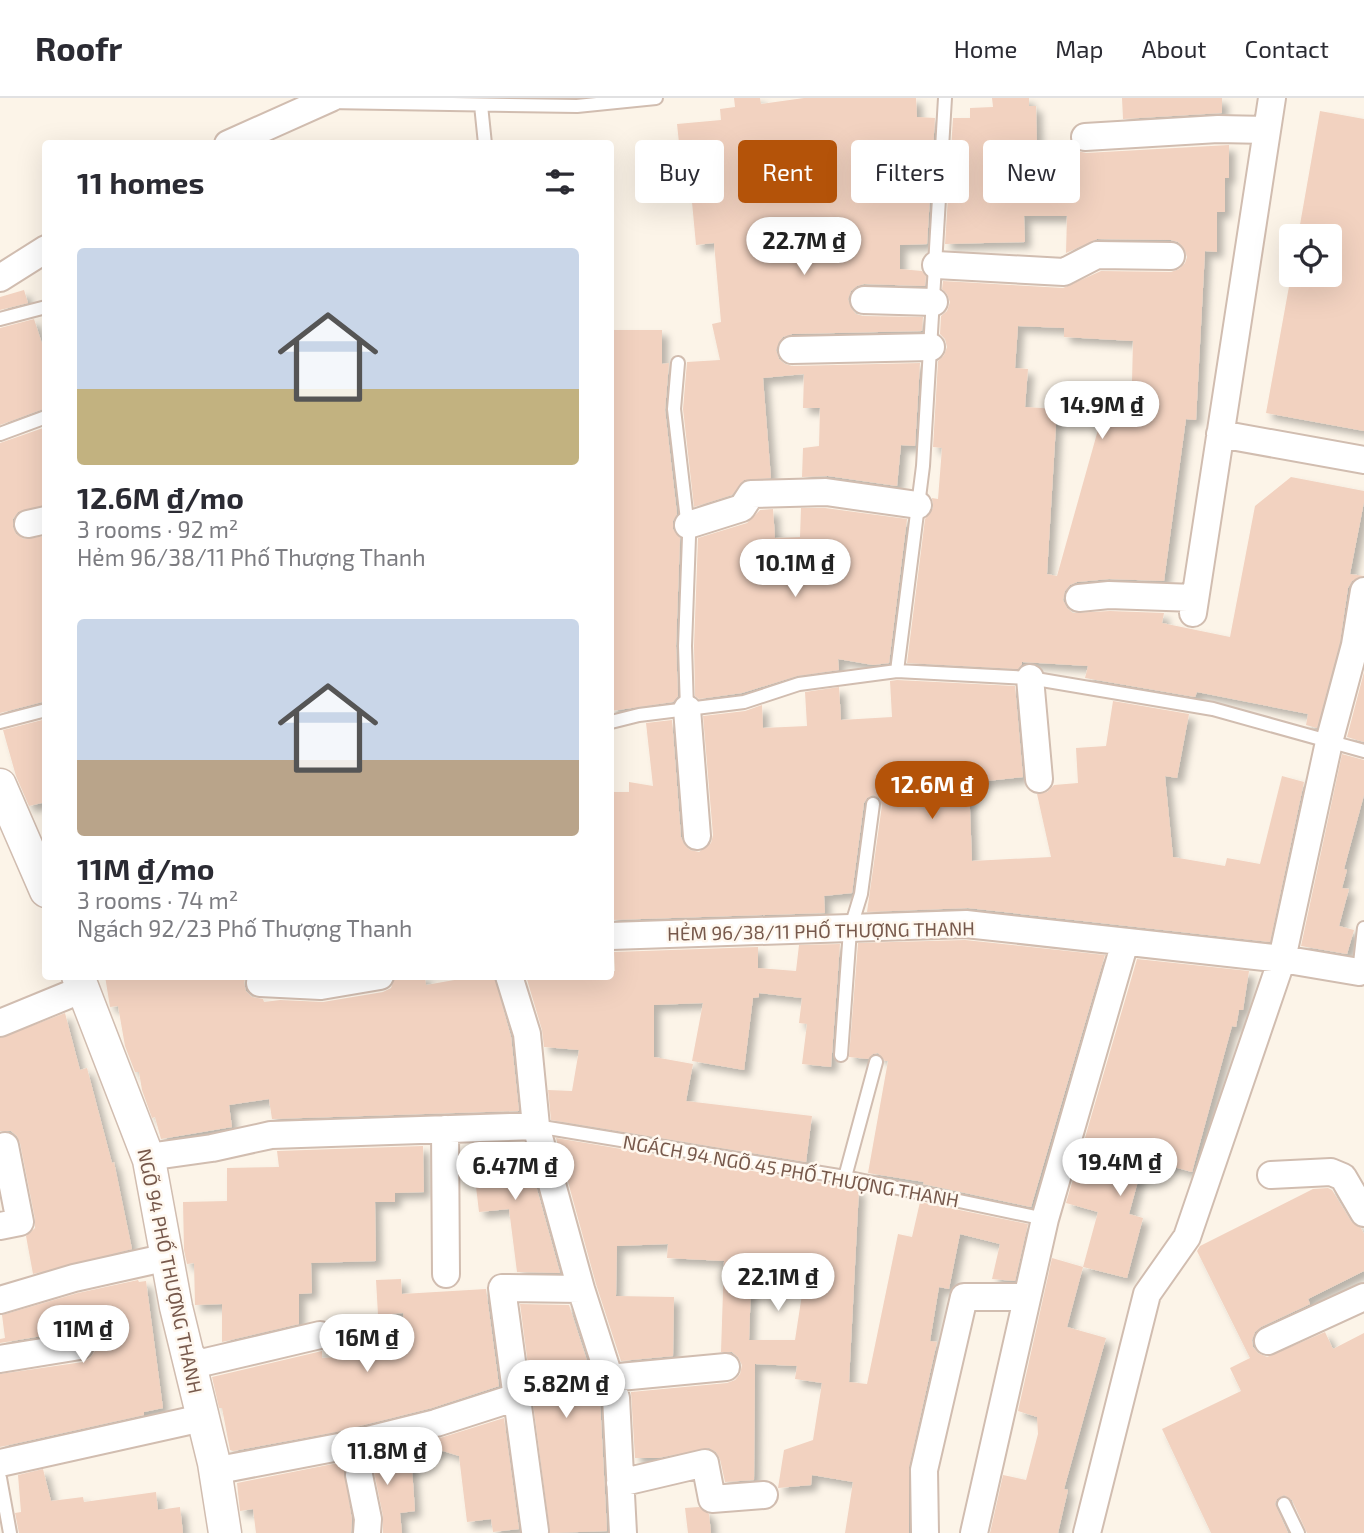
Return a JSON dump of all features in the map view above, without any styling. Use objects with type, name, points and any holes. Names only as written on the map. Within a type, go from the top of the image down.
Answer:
[{"type":"street","points":[[1079,598],[1109,595],[1194,605],[1272,98]]},
{"type":"street","points":[[243,140],[326,100]]},
{"type":"street","points":[[1085,137],[1218,129],[1267,130]]},
{"type":"street","points":[[0,278],[42,252]]},
{"type":"street","points":[[936,265],[1064,272],[1097,254],[1171,256]]},
{"type":"street","points":[[864,300],[934,302]]},
{"type":"street","points":[[792,350],[931,347]]},
{"type":"street","points":[[1220,434],[1364,460]]},
{"type":"street","points":[[688,525],[742,508],[751,494],[826,492],[918,505]]},
{"type":"street","points":[[1087,1533],[1147,1294],[1187,1237],[1283,959],[1329,742],[1355,645],[1364,591]]},
{"type":"street","points":[[1030,678],[1039,779]]},
{"type":"street","points":[[687,709],[697,836]]},
{"type":"street","points":[[0,785],[42,880]]},
{"type":"street","name":"HẺM 96/38/11 PHỐ THƯỢNG THANH","points":[[614,936],[966,924],[1283,959],[1362,977]]},
{"type":"street","points":[[974,1533],[1045,1219],[1125,942]]},
{"type":"street","points":[[261,983],[321,986],[356,980]]},
{"type":"street","points":[[510,980],[527,1034],[536,1126],[581,1289],[615,1398],[624,1533]]},
{"type":"street","points":[[0,1023],[81,983]]},
{"type":"street","name":"NGÕ 94 PHỐ THƯỢNG THANH","points":[[81,983],[149,1160],[186,1352],[214,1463],[225,1533]]},
{"type":"street","points":[[149,1160],[155,1156],[212,1148],[271,1135],[536,1126]]},
{"type":"street","points":[[445,1129],[446,1274]]},
{"type":"street","points":[[0,1226],[20,1222],[5,1146]]},
{"type":"street","points":[[1271,1175],[1331,1172],[1343,1177],[1364,1213]]},
{"type":"street","points":[[0,1300],[74,1278],[168,1257]]},
{"type":"street","points":[[535,1531],[502,1287],[581,1289]]},
{"type":"street","points":[[925,1533],[924,1470],[964,1297],[1026,1297]]},
{"type":"street","points":[[1268,1341],[1364,1297]]},
{"type":"street","points":[[186,1352],[201,1363],[320,1335]]},
{"type":"street","points":[[0,1359],[80,1346]]},
{"type":"street","points":[[609,1378],[726,1367]]},
{"type":"street","points":[[214,1463],[224,1468],[339,1447],[436,1423],[517,1397]]},
{"type":"street","points":[[0,1463],[202,1418]]},
{"type":"street","points":[[620,1483],[705,1462],[712,1499],[764,1495]]},
{"type":"street","points":[[359,1475],[368,1519],[367,1533]]},
{"type":"lane","points":[[326,100],[577,106],[656,98]]},
{"type":"lane","points":[[897,671],[918,505],[934,302],[945,98]]},
{"type":"lane","points":[[481,105],[485,140]]},
{"type":"lane","points":[[0,319],[42,308]]},
{"type":"lane","points":[[678,363],[674,409],[688,525],[685,646],[687,709]]},
{"type":"lane","points":[[0,434],[42,418]]},
{"type":"lane","points":[[614,721],[639,715],[744,702],[799,684],[897,671],[1030,678],[1213,709],[1364,751]]},
{"type":"lane","points":[[0,722],[42,711]]},
{"type":"lane","points":[[841,1055],[850,930],[861,894],[873,804]]},
{"type":"lane","points":[[1362,977],[1364,929]]},
{"type":"lane","points":[[845,1177],[876,1062]]},
{"type":"lane","name":"NGÁCH 94 NGÕ 45 PHỐ THƯỢNG THANH","points":[[536,1126],[845,1177],[1045,1219]]},
{"type":"lane","points":[[0,1478],[10,1533]]},
{"type":"lane","points":[[1283,1504],[1298,1533]]},
{"type":"building","points":[[734,98],[760,98],[761,104],[804,98],[916,98],[917,117],[935,118],[934,140],[851,140],[851,203],[930,203],[927,244],[900,245],[900,269],[922,271],[926,276],[925,286],[857,286],[848,299],[851,308],[856,314],[863,316],[923,317],[922,331],[792,334],[783,337],[776,350],[779,359],[792,366],[920,363],[915,446],[901,445],[897,486],[828,476],[802,477],[803,448],[819,446],[820,408],[803,408],[804,374],[763,378],[771,478],[744,480],[732,495],[694,507],[683,409],[687,362],[720,360],[712,324],[721,322],[714,243],[696,245],[692,203],[724,203],[724,140],[679,140],[677,124],[721,120],[720,109],[735,107]]},
{"type":"building","points":[[992,98],[1029,98],[1029,106],[1036,106],[1037,140],[983,140],[983,203],[1080,203],[1080,152],[1229,145],[1225,212],[1217,212],[1217,252],[1205,251],[1196,420],[1186,419],[1164,581],[1109,579],[1077,582],[1065,591],[1063,600],[1073,613],[1164,613],[1162,623],[1230,637],[1255,506],[1291,477],[1364,491],[1350,574],[1364,576],[1352,581],[1348,588],[1340,642],[1317,728],[1306,725],[1308,714],[1197,692],[1195,697],[1085,678],[1088,666],[1022,662],[1018,669],[907,663],[925,519],[933,508],[932,498],[938,499],[942,448],[933,447],[938,361],[947,347],[940,334],[941,316],[947,311],[950,302],[942,289],[943,281],[1063,288],[1101,271],[1171,272],[1179,269],[1187,257],[1184,248],[1171,240],[1097,239],[1066,253],[1067,216],[1024,216],[1025,242],[945,244],[948,203],[969,203],[969,140],[952,140],[953,118],[970,118],[970,108],[993,107]],"holes":[[[1018,326],[1064,328],[1064,337],[1133,341],[1132,382],[1126,381],[1124,418],[1103,412],[1057,576],[1047,574],[1057,409],[1025,407],[1028,369],[1015,368]]]},
{"type":"building","points":[[1122,98],[1222,98],[1222,113],[1123,119]]},
{"type":"building","points":[[1320,111],[1364,119],[1364,431],[1266,413],[1289,287],[1342,287],[1342,224],[1300,224]]},
{"type":"building","points":[[24,290],[28,303],[0,310],[0,297]]},
{"type":"building","points":[[34,319],[42,344],[42,409],[0,425],[0,328]]},
{"type":"building","points":[[614,330],[662,330],[662,364],[669,363],[665,410],[677,514],[673,529],[680,538],[676,646],[678,696],[673,702],[614,711]]},
{"type":"building","points":[[42,428],[42,506],[18,512],[13,519],[13,527],[16,534],[24,539],[42,537],[42,702],[0,713],[0,443]]},
{"type":"building","points":[[801,508],[825,508],[907,519],[889,663],[873,665],[838,659],[839,670],[797,676],[742,693],[699,699],[695,696],[694,646],[698,538],[747,523],[760,510],[773,509],[775,538],[800,537]]},
{"type":"building","points":[[1364,672],[1364,742],[1347,737]]},
{"type":"building","points":[[890,681],[1015,686],[1023,777],[969,783],[972,861],[1051,857],[1037,794],[1047,792],[1054,785],[1078,783],[1076,748],[1106,746],[1113,701],[1189,714],[1177,778],[1165,776],[1173,857],[1225,866],[1227,858],[1260,864],[1282,776],[1304,782],[1270,942],[968,908],[867,912],[882,805],[879,798],[873,795],[864,803],[852,893],[824,896],[825,913],[614,920],[614,792],[629,792],[629,782],[653,786],[646,723],[672,720],[681,837],[690,850],[699,852],[711,843],[713,835],[703,716],[745,711],[762,705],[763,728],[807,726],[805,692],[839,687],[841,720],[892,717]]},
{"type":"building","points":[[42,720],[42,803],[29,806],[16,776],[3,730]]},
{"type":"building","points":[[1342,754],[1364,760],[1364,795],[1344,869],[1347,870],[1342,888],[1349,889],[1339,926],[1354,930],[1347,954],[1301,946]]},
{"type":"building","points":[[965,940],[1105,955],[1031,1207],[923,1184],[924,1182],[868,1173],[888,1061],[878,1053],[868,1059],[849,1057],[858,943]]},
{"type":"building","points":[[840,944],[831,1067],[802,1064],[807,1024],[799,1023],[802,998],[759,993],[759,997],[753,998],[744,1070],[692,1061],[703,1003],[654,1005],[654,1057],[693,1064],[686,1101],[812,1116],[806,1162],[551,1120],[548,1090],[572,1091],[579,1050],[544,1047],[542,1030],[527,980],[614,980],[614,952],[758,947],[758,968],[796,971],[799,945]]},
{"type":"building","points":[[1137,959],[1249,971],[1243,1010],[1239,1010],[1236,1027],[1232,1026],[1192,1172],[1144,1159],[1129,1214],[1143,1218],[1127,1278],[1083,1267],[1098,1212],[1066,1203]]},
{"type":"building","points":[[106,980],[245,980],[246,991],[264,1002],[323,1002],[383,992],[391,988],[394,980],[425,980],[426,985],[454,980],[495,980],[511,1037],[519,1111],[272,1119],[269,1099],[229,1105],[232,1127],[161,1139],[155,1117],[152,1118],[142,1090],[139,1072],[135,1072],[125,1046],[118,1006],[110,1007]]},
{"type":"building","points":[[65,1013],[80,1070],[87,1068],[112,1163],[114,1162],[132,1249],[33,1274],[26,1236],[35,1228],[35,1219],[20,1143],[11,1131],[0,1131],[0,1038]]},
{"type":"building","points":[[556,1138],[859,1189],[849,1382],[867,1384],[898,1234],[912,1237],[920,1202],[1028,1224],[1015,1281],[992,1279],[1000,1244],[960,1234],[949,1289],[939,1287],[930,1341],[937,1342],[909,1467],[909,1533],[845,1533],[853,1482],[812,1475],[811,1485],[778,1488],[784,1450],[813,1440],[822,1383],[795,1379],[797,1366],[755,1364],[754,1480],[725,1482],[720,1459],[716,1452],[709,1448],[658,1458],[635,1458],[631,1392],[727,1383],[740,1374],[742,1365],[738,1357],[732,1352],[721,1352],[724,1261],[667,1258],[668,1244],[617,1246],[616,1296],[674,1297],[673,1356],[621,1361],[596,1284]],"holes":[[[752,1260],[806,1268],[795,1340],[749,1340]]]},
{"type":"building","points":[[524,1142],[560,1273],[517,1272],[509,1209],[479,1212],[471,1144]]},
{"type":"building","points":[[423,1146],[424,1192],[395,1193],[395,1202],[375,1202],[376,1261],[311,1263],[312,1293],[299,1294],[299,1324],[222,1342],[222,1304],[195,1305],[194,1263],[187,1264],[184,1250],[183,1202],[227,1201],[227,1168],[279,1167],[277,1151]]},
{"type":"building","points":[[1313,1189],[1332,1190],[1351,1221],[1361,1228],[1364,1234],[1364,1271],[1308,1299],[1310,1304],[1261,1327],[1252,1340],[1258,1353],[1267,1357],[1325,1332],[1333,1349],[1364,1333],[1364,1533],[1307,1533],[1292,1500],[1284,1495],[1277,1499],[1275,1504],[1288,1533],[1211,1533],[1162,1429],[1241,1391],[1230,1368],[1250,1358],[1197,1251],[1200,1246]]},
{"type":"building","points":[[1052,1258],[1083,1267],[1067,1327],[1106,1338],[1064,1489],[1068,1490],[1058,1533],[990,1533],[1003,1475],[1026,1480],[1038,1434],[1037,1417],[1018,1411]]},
{"type":"building","points":[[401,1279],[402,1294],[486,1289],[499,1386],[432,1408],[336,1432],[230,1450],[222,1408],[219,1408],[212,1377],[322,1351],[322,1358],[406,1353],[403,1311],[378,1315],[376,1280]]},
{"type":"building","points":[[138,1280],[146,1281],[163,1408],[144,1412],[144,1415],[0,1447],[0,1374],[83,1362],[90,1358],[96,1344],[92,1336],[78,1330],[0,1343],[0,1339],[5,1338],[2,1315],[78,1293]]},
{"type":"building","points":[[520,1304],[569,1305],[600,1401],[607,1531],[550,1533]]},
{"type":"building","points":[[504,1418],[519,1529],[493,1532],[491,1519],[467,1522],[459,1456],[443,1451],[411,1454],[415,1511],[400,1513],[402,1533],[383,1533],[383,1516],[374,1472],[370,1464],[363,1460],[349,1463],[344,1471],[352,1520],[351,1533],[256,1533],[253,1509],[240,1511],[237,1483],[343,1462],[440,1438]]},
{"type":"building","points":[[43,1469],[51,1501],[83,1497],[84,1502],[156,1492],[158,1510],[180,1507],[183,1533],[19,1533],[15,1513],[21,1512],[18,1475]]},
{"type":"building","points":[[699,1507],[709,1514],[711,1533],[688,1533],[685,1508]]}]
